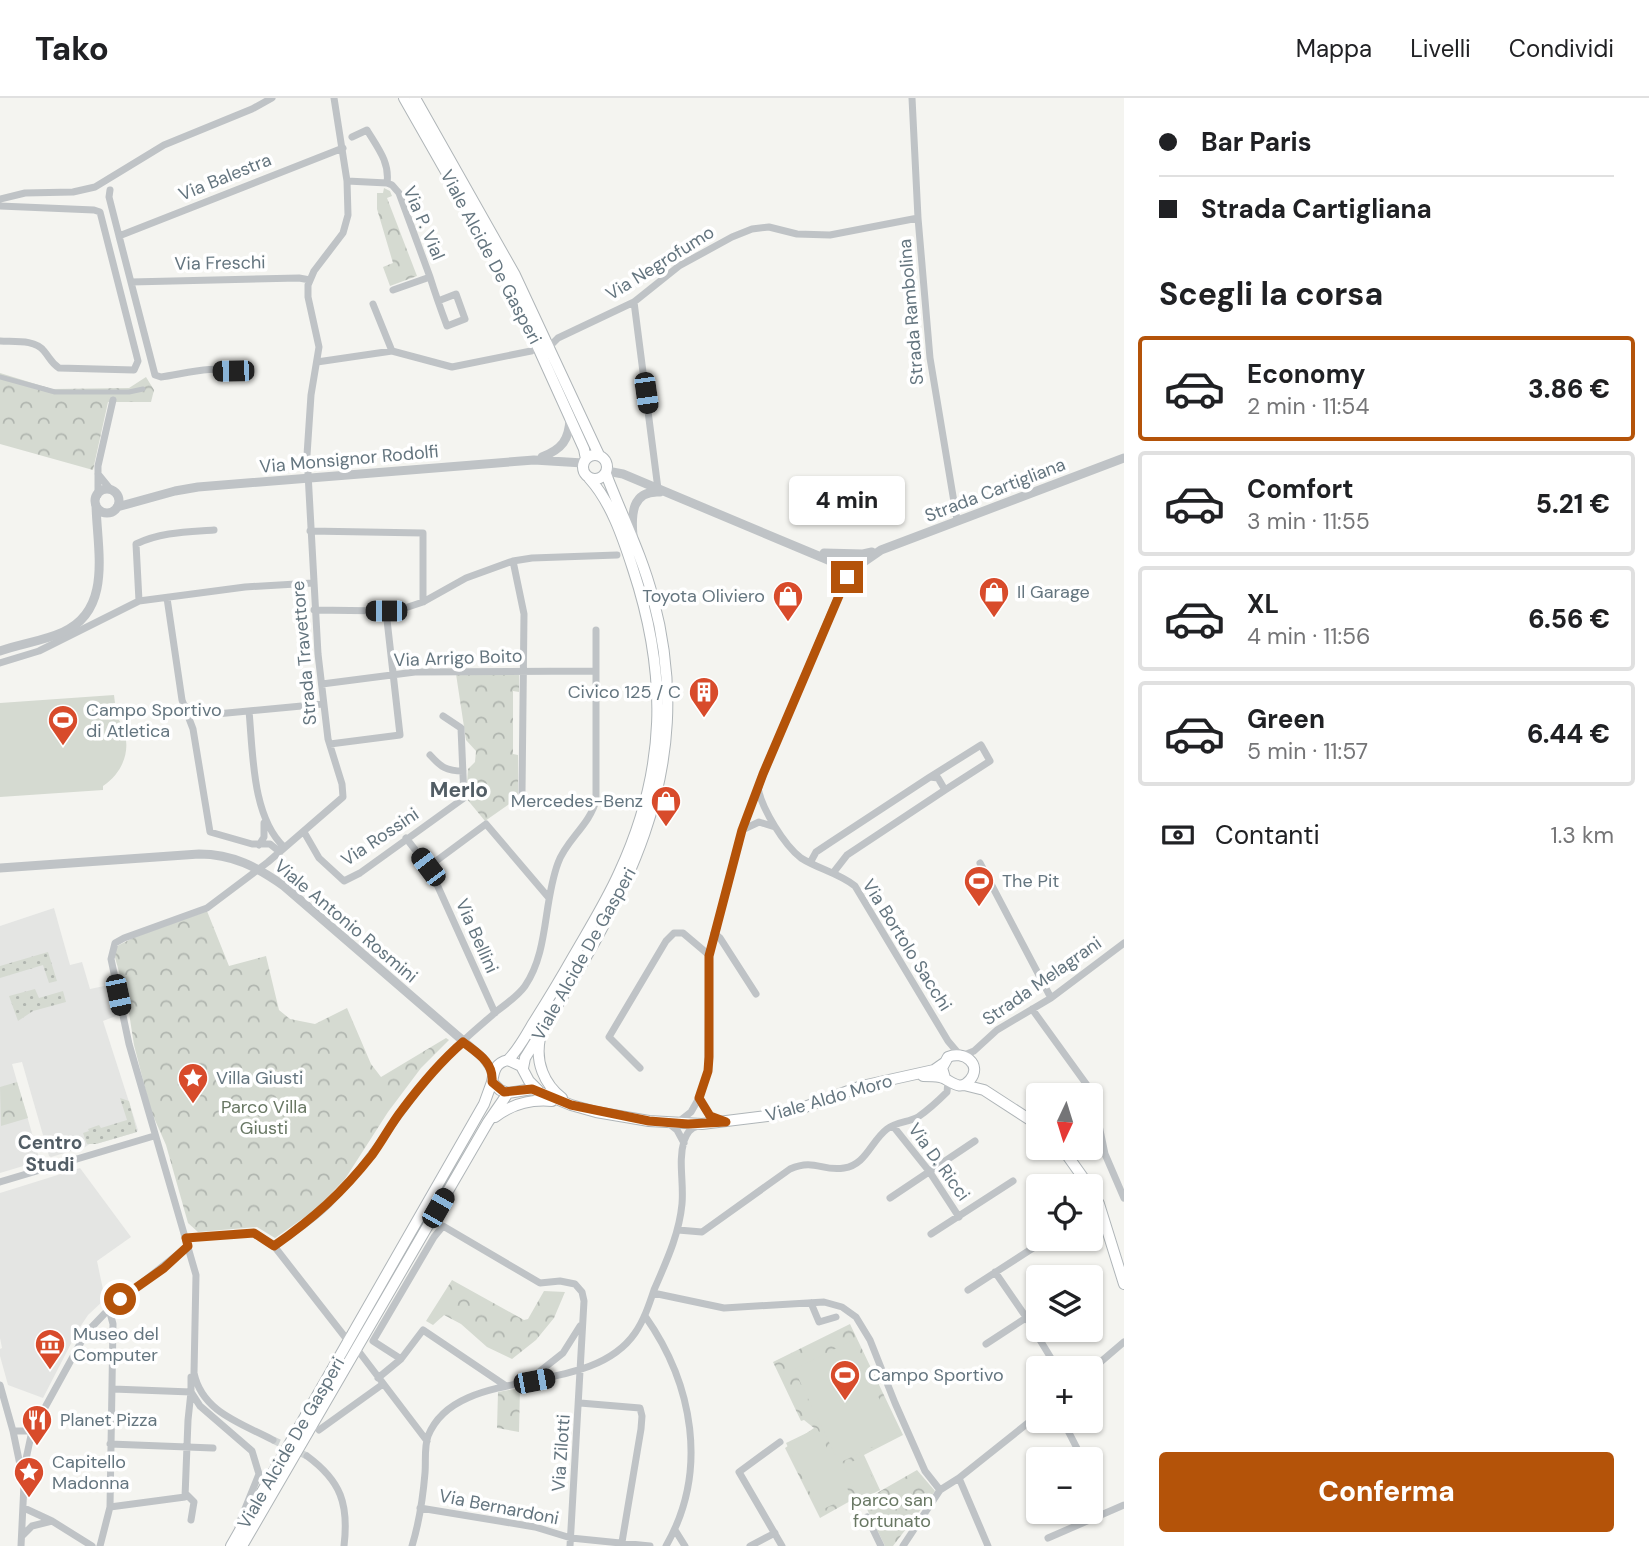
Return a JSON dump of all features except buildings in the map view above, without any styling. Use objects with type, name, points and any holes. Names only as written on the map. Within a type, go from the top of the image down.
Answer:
[{"type":"main road","name":"Viale Alcide De Gasperi","points":[[236,1543],[484,1104],[498,1064],[506,1061],[562,978],[619,873],[641,815],[654,760],[658,681],[651,630],[624,544],[600,492],[585,468],[584,449],[507,278],[404,98]]},
{"type":"main road","name":"Viale Alcide De Gasperi","points":[[236,1543],[488,1122],[514,1091],[524,1084],[525,1058],[615,905],[628,878],[650,818],[662,772],[667,726],[667,679],[653,597],[633,536],[605,466],[515,275],[415,98]]},
{"type":"main road","points":[[592,455],[605,466],[600,479],[585,468],[592,455]]},
{"type":"main road","points":[[541,1032],[538,1050],[544,1077],[566,1103]]},
{"type":"main road","points":[[946,1080],[954,1057]]},
{"type":"main road","name":"Viale Aldo Moro","points":[[514,1091],[532,1089],[566,1103],[620,1116],[702,1124],[784,1113],[862,1086],[934,1070],[954,1057],[973,1067],[994,1095]]},
{"type":"main road","points":[[506,1061],[517,1063],[524,1072]]},
{"type":"main road","points":[[962,1085],[972,1077],[973,1067]]},
{"type":"main road","name":"Viale Aldo Moro","points":[[524,1072],[540,1092]]},
{"type":"main road","name":"Viale Aldo Moro","points":[[913,1075],[984,1090],[1026,1117]]},
{"type":"main road","points":[[493,1078],[500,1090],[514,1091]]},
{"type":"main road","points":[[488,1122],[506,1108],[521,1103],[541,1100],[566,1103]]},
{"type":"main road","points":[[1103,1216],[1124,1281]]},
{"type":"street","points":[[0,199],[25,193],[95,187],[164,145],[252,109],[272,98]]},
{"type":"street","points":[[310,280],[317,266],[343,233],[348,215],[347,181],[334,98]]},
{"type":"street","name":"Strada Rambolina","points":[[912,98],[918,218],[933,382],[957,520]]},
{"type":"street","name":"Via P. Vial","points":[[352,137],[367,130],[386,162],[387,183]]},
{"type":"street","name":"Via Balestra","points":[[119,236],[343,148]]},
{"type":"street","name":"Via P. Vial","points":[[347,181],[387,183],[399,193],[447,326],[465,319],[456,294],[438,301]]},
{"type":"street","points":[[110,190],[109,197],[154,372],[158,377],[198,372],[238,373]]},
{"type":"street","points":[[0,206],[100,212],[138,361],[136,368],[127,370],[59,368],[51,363],[43,349],[33,343],[0,341]]},
{"type":"street","name":"Via Negrofumo","points":[[549,347],[558,338],[634,302],[679,266],[752,229],[769,227],[797,234],[830,235],[918,218]]},
{"type":"street","name":"Via P. Vial","points":[[393,290],[430,277]]},
{"type":"street","name":"Via Freschi","points":[[131,282],[299,278],[310,280]]},
{"type":"street","name":"Strada Travettore","points":[[196,1275],[129,1044],[111,959],[115,943],[208,908],[260,869],[343,797],[323,704],[314,610],[307,456],[309,415],[319,347],[308,298],[310,280]]},
{"type":"street","points":[[634,302],[662,491]]},
{"type":"street","points":[[373,304],[392,351]]},
{"type":"street","points":[[317,362],[392,351],[452,367],[531,351]]},
{"type":"street","points":[[0,377],[49,391],[114,396],[143,389]]},
{"type":"street","points":[[0,651],[60,634],[72,627],[91,607],[100,577],[96,505],[98,474],[114,396]]},
{"type":"street","points":[[534,460],[551,454],[566,442],[570,417]]},
{"type":"street","name":"Strada Cartigliana","points":[[673,1123],[691,1112],[708,1071],[709,956],[742,830],[838,596],[852,570],[881,550],[1124,458]]},
{"type":"street","name":"Via Monsignor Rodolfi","points":[[114,502],[138,500],[198,487],[534,460],[565,461],[585,468]]},
{"type":"street","points":[[605,466],[852,570]]},
{"type":"street","points":[[96,505],[102,512],[114,502],[98,474]]},
{"type":"street","name":"Via Monsignor Rodolfi","points":[[98,495],[103,490],[114,502]]},
{"type":"street","points":[[633,536],[632,517],[635,504],[647,493],[662,491]]},
{"type":"street","name":"Via Monsignor Rodolfi","points":[[98,525],[114,502]]},
{"type":"street","points":[[139,600],[136,544],[151,537],[214,530]]},
{"type":"street","points":[[310,531],[423,533],[423,602]]},
{"type":"street","points":[[814,552],[863,554],[881,550]]},
{"type":"street","points":[[314,610],[386,611],[423,602],[466,578],[513,561],[617,555]]},
{"type":"street","points":[[825,557],[839,573],[838,596]]},
{"type":"street","points":[[513,561],[524,614],[522,793]]},
{"type":"street","points":[[0,663],[75,634],[106,615],[139,600],[245,587],[313,583]]},
{"type":"street","points":[[167,598],[184,705],[193,729],[210,832],[259,845],[270,844],[282,850]]},
{"type":"street","points":[[91,607],[106,615]]},
{"type":"street","points":[[330,744],[400,735],[386,611]]},
{"type":"street","points":[[274,1246],[329,1205],[372,1154],[401,1111],[431,1074],[524,988],[531,975],[537,962],[559,860],[593,810],[597,792],[596,630]]},
{"type":"street","points":[[32,642],[39,650]]},
{"type":"street","name":"Via Arrigo Boito","points":[[322,684],[415,672],[595,671]]},
{"type":"street","points":[[184,705],[193,712],[206,715],[323,704]]},
{"type":"street","points":[[249,711],[256,780],[264,819],[264,837],[259,845]]},
{"type":"street","points":[[193,729],[206,715]]},
{"type":"street","name":"Via Rossini","points":[[304,832],[319,858],[344,881],[360,873],[464,798],[461,728],[443,716]]},
{"type":"street","points":[[810,863],[816,852],[981,745],[990,761],[847,855],[833,873]]},
{"type":"street","points":[[430,755],[441,768],[463,771]]},
{"type":"street","points":[[930,777],[938,778],[946,790]]},
{"type":"street","points":[[742,830],[766,818],[757,788]]},
{"type":"street","name":"Via Bortolo Sacchi","points":[[749,810],[766,818],[776,827],[800,857],[855,886],[948,1041],[954,1057]]},
{"type":"street","points":[[264,819],[282,850]]},
{"type":"street","points":[[428,867],[486,824],[549,898]]},
{"type":"street","name":"Via Bellini","points":[[406,838],[428,867],[495,1013]]},
{"type":"street","name":"Viale Antonio Rosmini","points":[[0,868],[208,854],[235,859],[260,869],[284,886],[484,1058],[493,1078]]},
{"type":"street","points":[[980,863],[1051,998]]},
{"type":"street","points":[[640,1068],[609,1038],[666,940],[674,933],[683,933],[709,956]]},
{"type":"street","points":[[714,933],[720,938],[756,994]]},
{"type":"street","name":"Strada Melagrani","points":[[954,1057],[970,1054],[997,1030],[1051,998],[1124,943]]},
{"type":"street","points":[[1032,1009],[1092,1092],[1105,1154],[1124,1198]]},
{"type":"street","name":"Strada Melagrani","points":[[973,1067],[980,1047]]},
{"type":"street","name":"Viale Antonio Rosmini","points":[[484,1058],[506,1061]]},
{"type":"street","points":[[941,1098],[947,1092],[946,1080]]},
{"type":"street","points":[[678,1230],[702,1232],[800,1164],[845,1168],[860,1161],[887,1129],[917,1117],[962,1085]]},
{"type":"street","points":[[699,1098],[710,1116],[726,1122]]},
{"type":"street","points":[[673,1123],[684,1143]]},
{"type":"street","points":[[412,1546],[420,1508],[427,1441],[435,1424],[458,1403],[472,1396],[506,1386],[581,1371],[626,1343],[645,1316],[678,1230],[684,1143],[690,1130],[702,1124]]},
{"type":"street","name":"Via D. Ricci","points":[[893,1126],[929,1171],[958,1217]]},
{"type":"street","points":[[0,1182],[154,1136]]},
{"type":"street","points":[[890,1198],[975,1141]]},
{"type":"street","points":[[931,1234],[1013,1181]]},
{"type":"street","name":"Via Zilotti","points":[[401,1359],[373,1341],[443,1226],[540,1283],[560,1281],[575,1284],[582,1292],[584,1301],[571,1542]]},
{"type":"street","points":[[20,1464],[26,1459],[32,1431],[86,1333],[109,1309],[187,1242],[254,1233],[274,1246],[345,1337]]},
{"type":"street","points":[[968,1290],[1028,1251]]},
{"type":"street","points":[[995,1272],[1026,1316]]},
{"type":"street","points":[[185,1497],[196,1275]]},
{"type":"street","points":[[196,1275],[194,1373],[199,1393],[224,1414],[273,1440]]},
{"type":"street","points":[[653,1293],[724,1308],[824,1301],[842,1307],[856,1317],[870,1340],[925,1471],[940,1490]]},
{"type":"street","points":[[811,1303],[819,1322],[836,1317]]},
{"type":"street","points":[[100,1546],[110,1507],[113,1324],[109,1309]]},
{"type":"street","points":[[645,1316],[654,1328],[679,1379],[691,1425],[689,1475],[675,1530],[666,1546]]},
{"type":"street","points":[[986,1344],[1026,1318]]},
{"type":"street","points":[[534,1381],[539,1373],[563,1353],[582,1322]]},
{"type":"street","points":[[319,1430],[381,1381],[423,1330],[506,1386]]},
{"type":"street","points":[[1103,1360],[1123,1343]]},
{"type":"street","points":[[360,1353],[427,1441]]},
{"type":"street","points":[[0,1385],[20,1464],[24,1508],[22,1546]]},
{"type":"street","points":[[113,1389],[191,1392]]},
{"type":"street","points":[[191,1392],[209,1415],[252,1451],[257,1461],[259,1474],[236,1543]]},
{"type":"street","points":[[580,1404],[640,1408],[641,1429],[622,1542]]},
{"type":"street","points":[[188,1420],[198,1413],[209,1415]]},
{"type":"street","points":[[902,1546],[940,1490],[1026,1425]]},
{"type":"street","points":[[13,1431],[32,1431]]},
{"type":"street","points":[[780,1442],[738,1472],[782,1546]]},
{"type":"street","points":[[110,1444],[213,1448]]},
{"type":"street","points":[[307,1456],[326,1470],[339,1488],[346,1514],[344,1546]]},
{"type":"street","points":[[959,1478],[988,1546]]},
{"type":"street","points":[[110,1507],[187,1495],[194,1502],[191,1520]]},
{"type":"street","points":[[1103,1514],[1124,1505]]},
{"type":"street","points":[[24,1508],[52,1521],[92,1546]]},
{"type":"street","name":"Via Bernardoni","points":[[420,1508],[535,1527],[571,1542]]},
{"type":"street","points":[[867,1517],[881,1546]]},
{"type":"street","points":[[22,1535],[32,1525],[52,1521]]},
{"type":"street","points":[[1048,1538],[1080,1524]]},
{"type":"street","points":[[675,1530],[685,1546]]},
{"type":"street","points":[[750,1546],[775,1533]]},
{"type":"street","points":[[571,1542],[622,1542],[650,1546]]},
{"type":"shaded area","points":[[54,908],[70,965],[82,962],[90,989],[109,985],[116,1016],[103,1021],[138,1130],[49,1156],[22,1062],[12,1064],[40,1161],[0,1173],[0,926]]},
{"type":"shaded area","points":[[80,1168],[131,1237],[97,1261],[105,1299],[88,1315],[78,1330],[43,1398],[8,1385],[0,1356],[0,1193]]},
{"type":"green space","points":[[384,188],[390,191],[392,196],[387,198],[417,276],[390,286],[383,267],[393,263],[377,209],[377,193],[383,193]]},
{"type":"green space","points":[[0,373],[52,389],[129,388],[146,377],[154,390],[151,402],[108,402],[93,470],[0,444]]},
{"type":"green space","points":[[456,674],[519,675],[519,692],[513,691],[513,754],[518,755],[518,798],[485,821],[466,798],[468,769],[475,762],[476,751],[466,740]]},
{"type":"green space","name":"Campo Sportivo di Atletica","points":[[114,695],[115,703],[104,704],[121,723],[125,734],[125,757],[113,777],[103,786],[103,790],[0,797],[0,703]]},
{"type":"green space","name":"Parco Villa Giusti","points":[[207,911],[229,966],[266,956],[279,1010],[290,1019],[315,1024],[347,1008],[371,1064],[381,1077],[446,1038],[449,1040],[421,1068],[388,1112],[345,1179],[315,1210],[275,1238],[257,1227],[198,1232],[188,1223],[166,1145],[151,1111],[134,1045],[127,1000],[114,954],[117,946],[135,937]]},
{"type":"green space","points":[[48,952],[57,981],[49,983],[43,965],[0,978],[0,966]]},
{"type":"green space","points":[[35,989],[39,998],[63,991],[66,1002],[33,1011],[18,1021],[9,996]]},
{"type":"green space","points":[[17,1082],[28,1118],[1,1126],[0,1087]]},
{"type":"green space","points":[[120,1098],[129,1101],[137,1132],[96,1144],[87,1144],[83,1133],[89,1131],[88,1129],[127,1120]]},
{"type":"green space","points":[[452,1280],[524,1320],[528,1319],[544,1291],[565,1292],[554,1318],[536,1340],[512,1359],[487,1347],[461,1324],[444,1315],[433,1325],[426,1321]]},
{"type":"green space","points":[[850,1324],[903,1435],[864,1455],[880,1490],[861,1500],[852,1500],[820,1518],[785,1448],[814,1428],[804,1420],[801,1421],[773,1362]]},
{"type":"green space","name":"Campo Sportivo","points":[[851,1341],[897,1435],[839,1463],[794,1369]]},
{"type":"green space","points":[[520,1388],[519,1432],[497,1428],[498,1392]]},
{"type":"green space","points":[[817,1428],[851,1496],[819,1511],[786,1443]]},
{"type":"green space","points":[[862,1457],[877,1487],[857,1497],[843,1466]]},
{"type":"green space","name":"parco san fortunato","points":[[917,1470],[935,1491],[893,1546],[885,1546],[863,1501]]},
{"type":"tunnel","points":[[273,1440],[307,1456]]},
{"type":"place","name":"Il Garage","points":[[994,619]]},
{"type":"place","name":"Toyota Oliviero","points":[[788,623]]},
{"type":"place","name":"Civico 125 / C","points":[[704,719]]},
{"type":"place","name":"Campo Sportivo di Atletica","points":[[63,747]]},
{"type":"place","name":"Mercedes-Benz","points":[[666,828]]},
{"type":"place","name":"The Pit","points":[[979,908]]},
{"type":"place","name":"Villa Giusti","points":[[193,1105]]},
{"type":"place","name":"Museo del Computer","points":[[50,1371]]},
{"type":"place","name":"Campo Sportivo","points":[[845,1402]]},
{"type":"place","name":"Planet Pizza","points":[[37,1447]]},
{"type":"place","name":"Capitello Madonna","points":[[29,1499]]},
{"type":"district","name":"Merlo","points":[[459,790]]},
{"type":"district","name":"Centro Studi","points":[[50,1153]]},
{"type":"route","points":[[120,1299],[174,1259],[188,1246],[186,1238],[254,1233],[274,1246],[304,1225],[329,1205],[372,1154],[401,1111],[431,1074],[463,1042],[484,1058],[493,1073],[492,1082],[504,1092],[532,1089],[596,1112],[649,1121],[688,1124],[726,1122],[710,1116],[702,1107],[699,1098],[708,1071],[709,1057],[709,956],[747,815],[847,577]]}]
